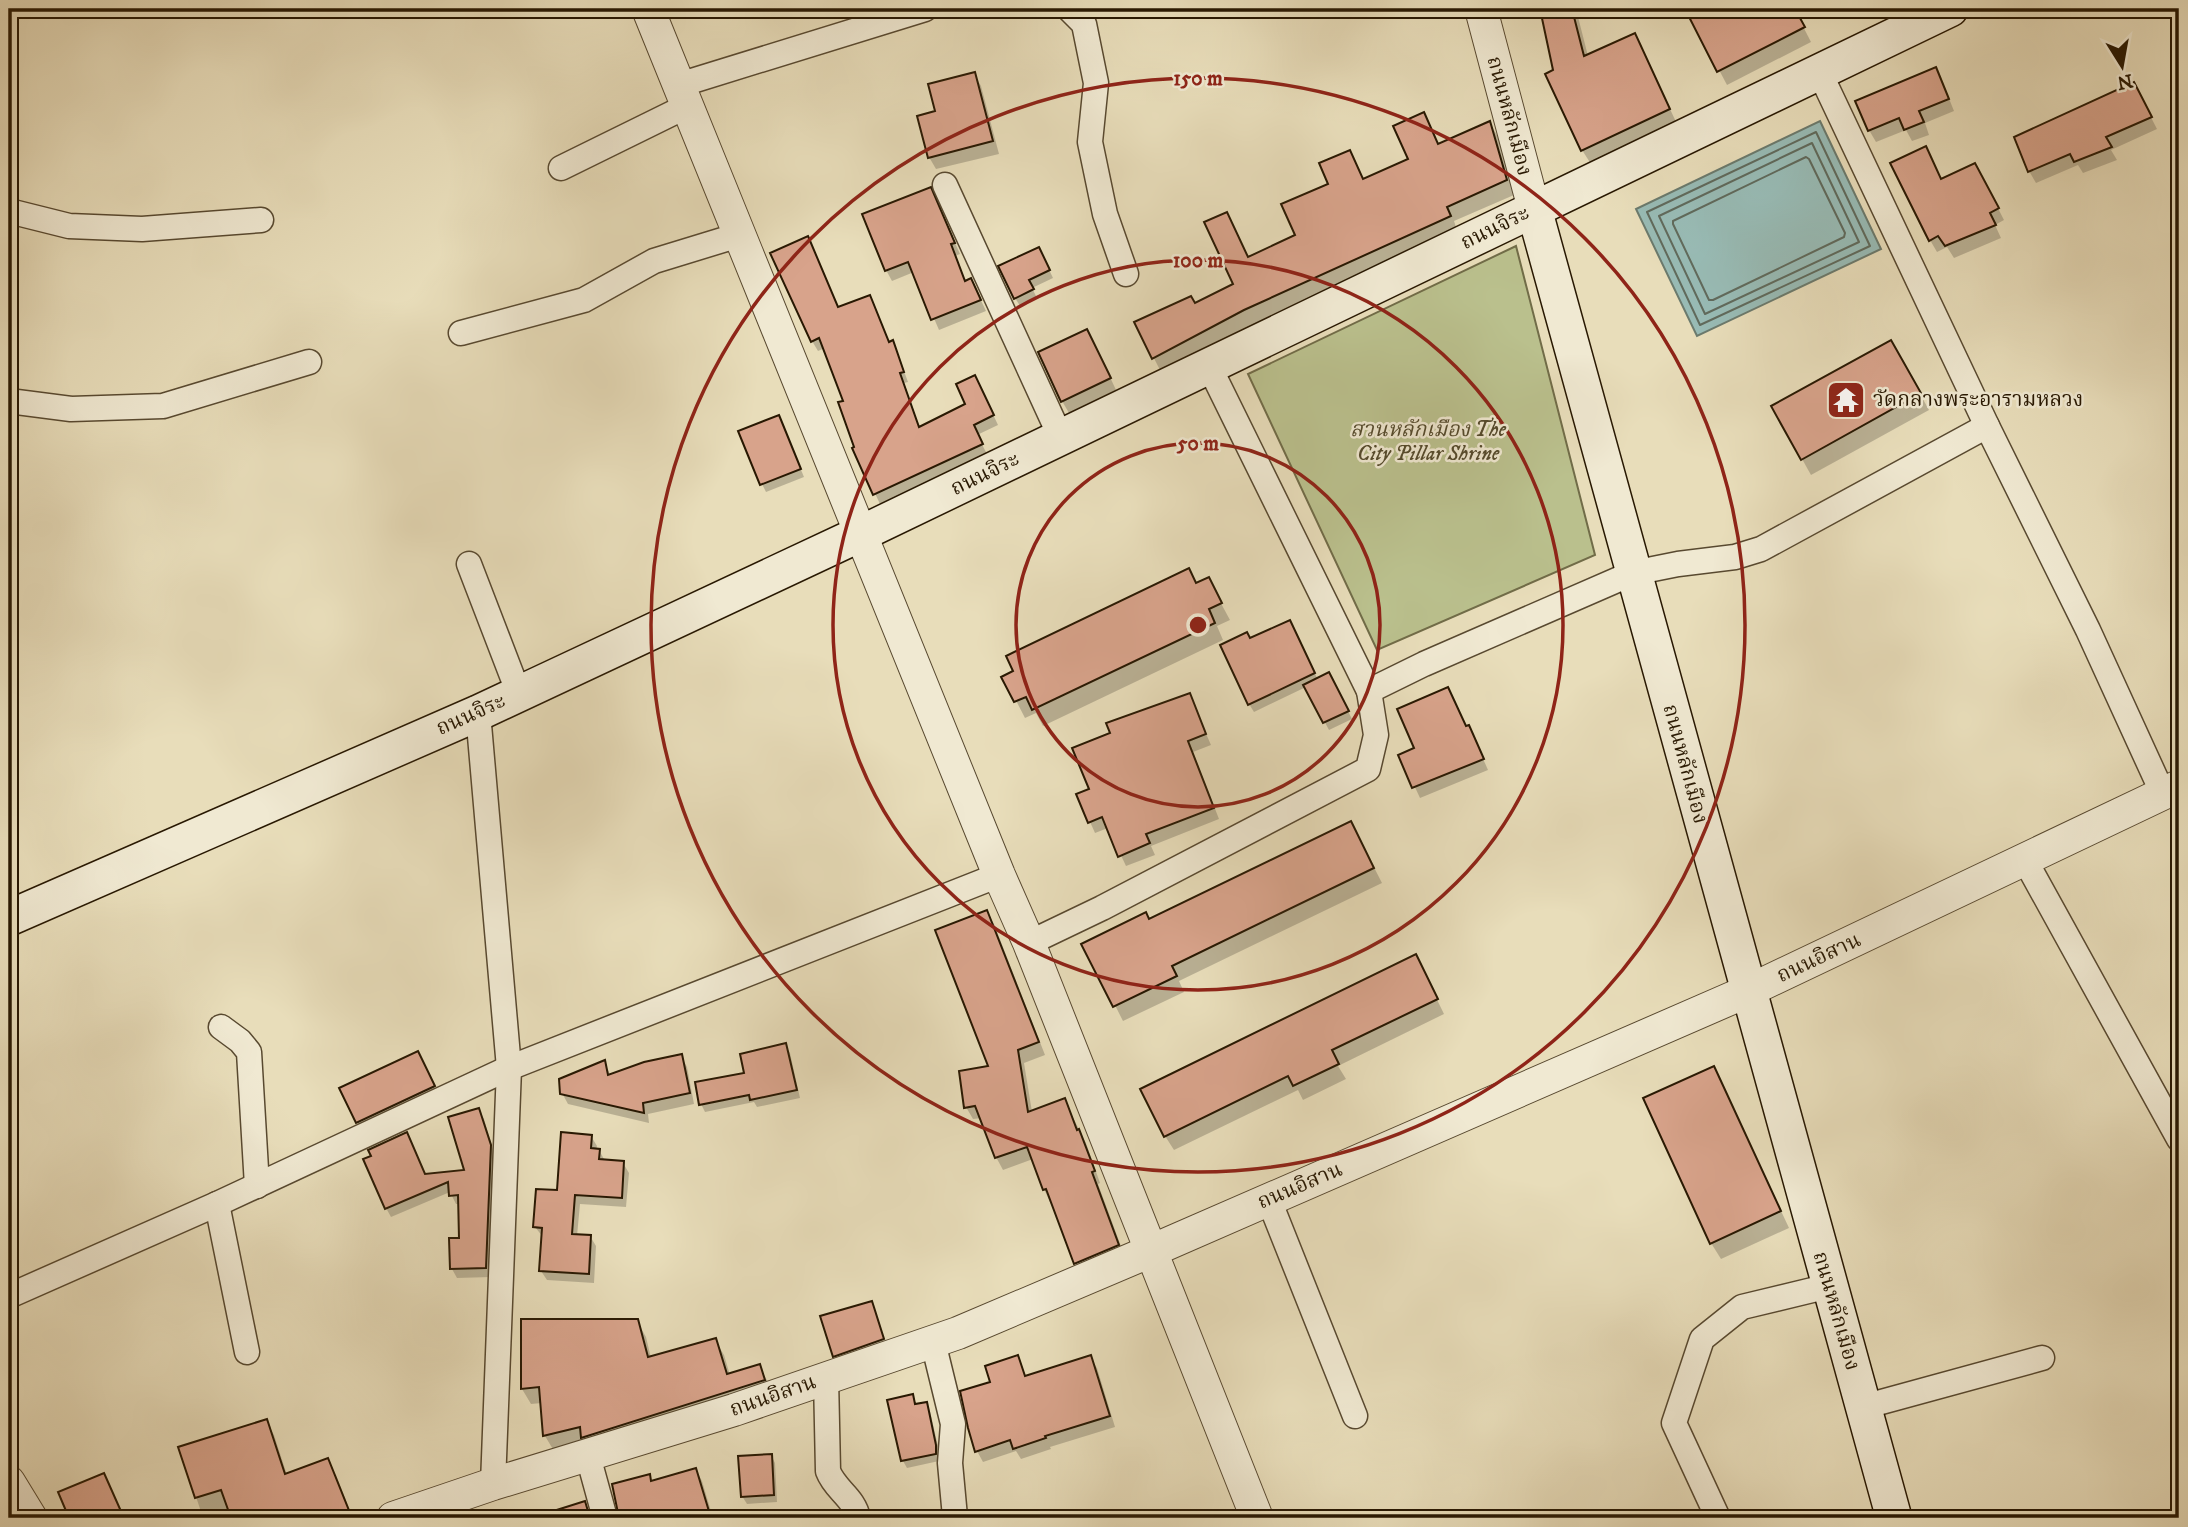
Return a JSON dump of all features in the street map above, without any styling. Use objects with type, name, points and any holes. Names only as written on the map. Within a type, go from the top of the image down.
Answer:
[{"type":"main road","name":"ถนนจิระ","points":[[9,918],[519,694],[1061,438],[1950,9]]},
{"type":"main road","name":"ถนนหลักเมือง","points":[[1534,209],[1894,1518]]},
{"type":"street","points":[[648,9],[1029,943],[1257,1518]]},
{"type":"street","points":[[561,168],[683,95],[925,9]]},
{"type":"street","points":[[1069,9],[1084,24],[1096,83],[1090,142],[1105,214],[1126,274]]},
{"type":"street","name":"ถนนหลักเมือง","points":[[1481,9],[1534,209]]},
{"type":"street","points":[[1819,71],[1987,426],[2171,790]]},
{"type":"street","points":[[945,185],[1061,438]]},
{"type":"street","points":[[9,211],[69,226],[142,229],[261,220]]},
{"type":"street","points":[[461,333],[584,300],[654,261],[739,235]]},
{"type":"street","points":[[9,401],[71,409],[163,406],[309,362]]},
{"type":"street","points":[[1029,943],[1102,908],[1368,769],[1376,735],[1368,691],[1209,366]]},
{"type":"street","points":[[1368,691],[1633,573],[1735,557],[1761,550],[1987,426]]},
{"type":"street","points":[[469,564],[519,694]]},
{"type":"street","points":[[478,713],[509,1068],[493,1484]]},
{"type":"street","name":"ถนนอิสาน","points":[[393,1518],[450,1509],[493,1484],[588,1457],[933,1342],[1151,1251],[1748,991],[2171,790]]},
{"type":"street","points":[[2025,860],[2179,1139]]},
{"type":"street","points":[[9,1296],[257,1186],[509,1068],[999,875]]},
{"type":"street","points":[[221,1027],[240,1041],[249,1052],[257,1186]]},
{"type":"street","points":[[1269,1200],[1355,1416]]},
{"type":"street","points":[[217,1204],[247,1352]]},
{"type":"street","points":[[1718,1518],[1674,1423],[1702,1339],[1742,1307],[1829,1286]]},
{"type":"street","points":[[933,1342],[953,1424],[950,1463],[955,1517]]},
{"type":"street","points":[[1863,1407],[2042,1359]]},
{"type":"street","points":[[826,1378],[828,1471],[833,1485],[846,1495],[856,1509],[858,1518]]},
{"type":"street","points":[[588,1457],[605,1518]]},
{"type":"street","points":[[9,1482],[31,1518]]},
{"type":"green space","name":"สวนหลักเมือง The City Pillar Shrine","points":[[1516,246],[1595,555],[1377,650],[1248,374]]},
{"type":"water","points":[[1820,121],[1881,249],[1697,336],[1636,209]]},
{"type":"building","points":[[1540,9],[1572,9],[1584,56],[1635,33],[1670,109],[1581,151],[1545,74],[1553,70]]},
{"type":"building","points":[[1685,9],[1795,9],[1805,27],[1717,72]]},
{"type":"building","points":[[1936,67],[1949,99],[1919,111],[1924,122],[1904,130],[1899,118],[1868,131],[1855,101]]},
{"type":"building","points":[[975,72],[993,141],[928,158],[917,116],[935,111],[928,84]]},
{"type":"building","points":[[2134,82],[2152,117],[2106,137],[2112,147],[2074,162],[2070,154],[2028,172],[2014,137]]},
{"type":"building","points":[[1424,112],[1438,144],[1490,121],[1507,180],[1447,207],[1451,216],[1244,310],[1152,359],[1134,322],[1191,296],[1195,303],[1233,284],[1204,222],[1227,212],[1248,257],[1295,235],[1281,204],[1328,184],[1319,163],[1350,150],[1363,179],[1408,159],[1393,126]]},
{"type":"building","points":[[1926,146],[1941,179],[1975,163],[1999,208],[1990,213],[1996,225],[1945,246],[1938,236],[1929,241],[1890,163]]},
{"type":"building","points":[[931,187],[955,243],[951,244],[965,281],[971,278],[981,300],[931,320],[908,262],[885,271],[862,214]]},
{"type":"building","points":[[808,236],[838,307],[870,295],[889,342],[893,340],[904,372],[900,373],[919,427],[965,404],[956,384],[975,375],[994,415],[974,425],[983,444],[873,495],[852,448],[854,447],[838,402],[843,401],[819,338],[811,342],[770,253]]},
{"type":"building","points":[[1039,247],[1050,270],[1029,280],[1034,289],[1014,299],[998,266]]},
{"type":"building","points":[[1087,329],[1111,378],[1061,402],[1038,352]]},
{"type":"building","name":"วัดกลางพระอารามหลวง","points":[[1891,340],[1921,393],[1801,460],[1771,406]]},
{"type":"building","points":[[779,415],[801,469],[760,485],[738,431]]},
{"type":"building","points":[[1189,568],[1196,583],[1209,577],[1222,603],[1209,609],[1215,623],[1032,710],[1026,697],[1014,702],[1001,677],[1013,671],[1006,656]]},
{"type":"building","points":[[1290,620],[1315,673],[1248,705],[1220,645],[1247,632],[1250,638]]},
{"type":"building","points":[[1329,672],[1349,711],[1323,723],[1303,685]]},
{"type":"building","points":[[1448,687],[1484,759],[1412,788],[1398,755],[1414,748],[1397,709]]},
{"type":"building","points":[[1190,693],[1206,734],[1188,741],[1214,808],[1146,834],[1150,843],[1118,857],[1102,817],[1088,823],[1076,794],[1089,789],[1072,748],[1110,733],[1106,723]]},
{"type":"building","points":[[1351,821],[1374,868],[1172,966],[1177,976],[1113,1007],[1081,944],[1146,912],[1149,919]]},
{"type":"building","points":[[987,910],[1039,1042],[1018,1050],[1028,1112],[1065,1098],[1095,1171],[1092,1172],[1119,1245],[1074,1264],[1027,1147],[995,1158],[975,1106],[964,1108],[959,1071],[988,1066],[935,930]]},
{"type":"building","points":[[1416,954],[1438,999],[1332,1050],[1339,1064],[1293,1086],[1288,1076],[1164,1137],[1140,1089]]},
{"type":"building","points":[[786,1043],[797,1090],[750,1100],[749,1095],[699,1105],[695,1082],[744,1073],[740,1054]]},
{"type":"building","points":[[418,1051],[435,1086],[356,1123],[339,1088]]},
{"type":"building","points":[[682,1054],[690,1093],[643,1103],[644,1113],[560,1094],[559,1079],[605,1060],[608,1075],[644,1062]]},
{"type":"building","points":[[1714,1066],[1781,1211],[1710,1244],[1643,1098]]},
{"type":"building","points":[[479,1108],[491,1145],[486,1268],[450,1269],[449,1238],[459,1238],[458,1195],[449,1196],[448,1182],[385,1209],[363,1159],[371,1156],[368,1150],[407,1132],[425,1174],[464,1170],[448,1117]]},
{"type":"building","points":[[561,1132],[592,1135],[591,1148],[600,1149],[599,1159],[624,1161],[622,1198],[575,1195],[572,1234],[591,1235],[589,1274],[539,1271],[542,1228],[533,1227],[536,1189],[557,1190]]},
{"type":"building","points":[[872,1301],[884,1339],[833,1357],[820,1316]]},
{"type":"building","points":[[521,1319],[638,1319],[648,1357],[716,1338],[727,1374],[760,1364],[765,1380],[581,1438],[580,1427],[543,1436],[539,1387],[521,1389]]},
{"type":"building","points":[[1018,1355],[1025,1376],[1091,1355],[1110,1416],[1013,1449],[1010,1440],[975,1452],[960,1391],[990,1382],[985,1366]]},
{"type":"building","points":[[913,1394],[915,1404],[927,1402],[936,1454],[901,1461],[887,1400]]},
{"type":"building","points":[[267,1419],[285,1474],[328,1458],[352,1518],[231,1518],[221,1490],[195,1498],[178,1447]]},
{"type":"building","points":[[772,1454],[774,1495],[741,1497],[738,1456]]},
{"type":"building","points":[[696,1468],[711,1518],[619,1518],[612,1484],[650,1474],[651,1481]]},
{"type":"building","points":[[104,1473],[124,1518],[69,1518],[58,1492]]},
{"type":"building","points":[[585,1501],[590,1518],[545,1518],[544,1514]]},
{"type":"place","name":"วัดกลางพระอารามหลวง","points":[[1846,400]]}]
